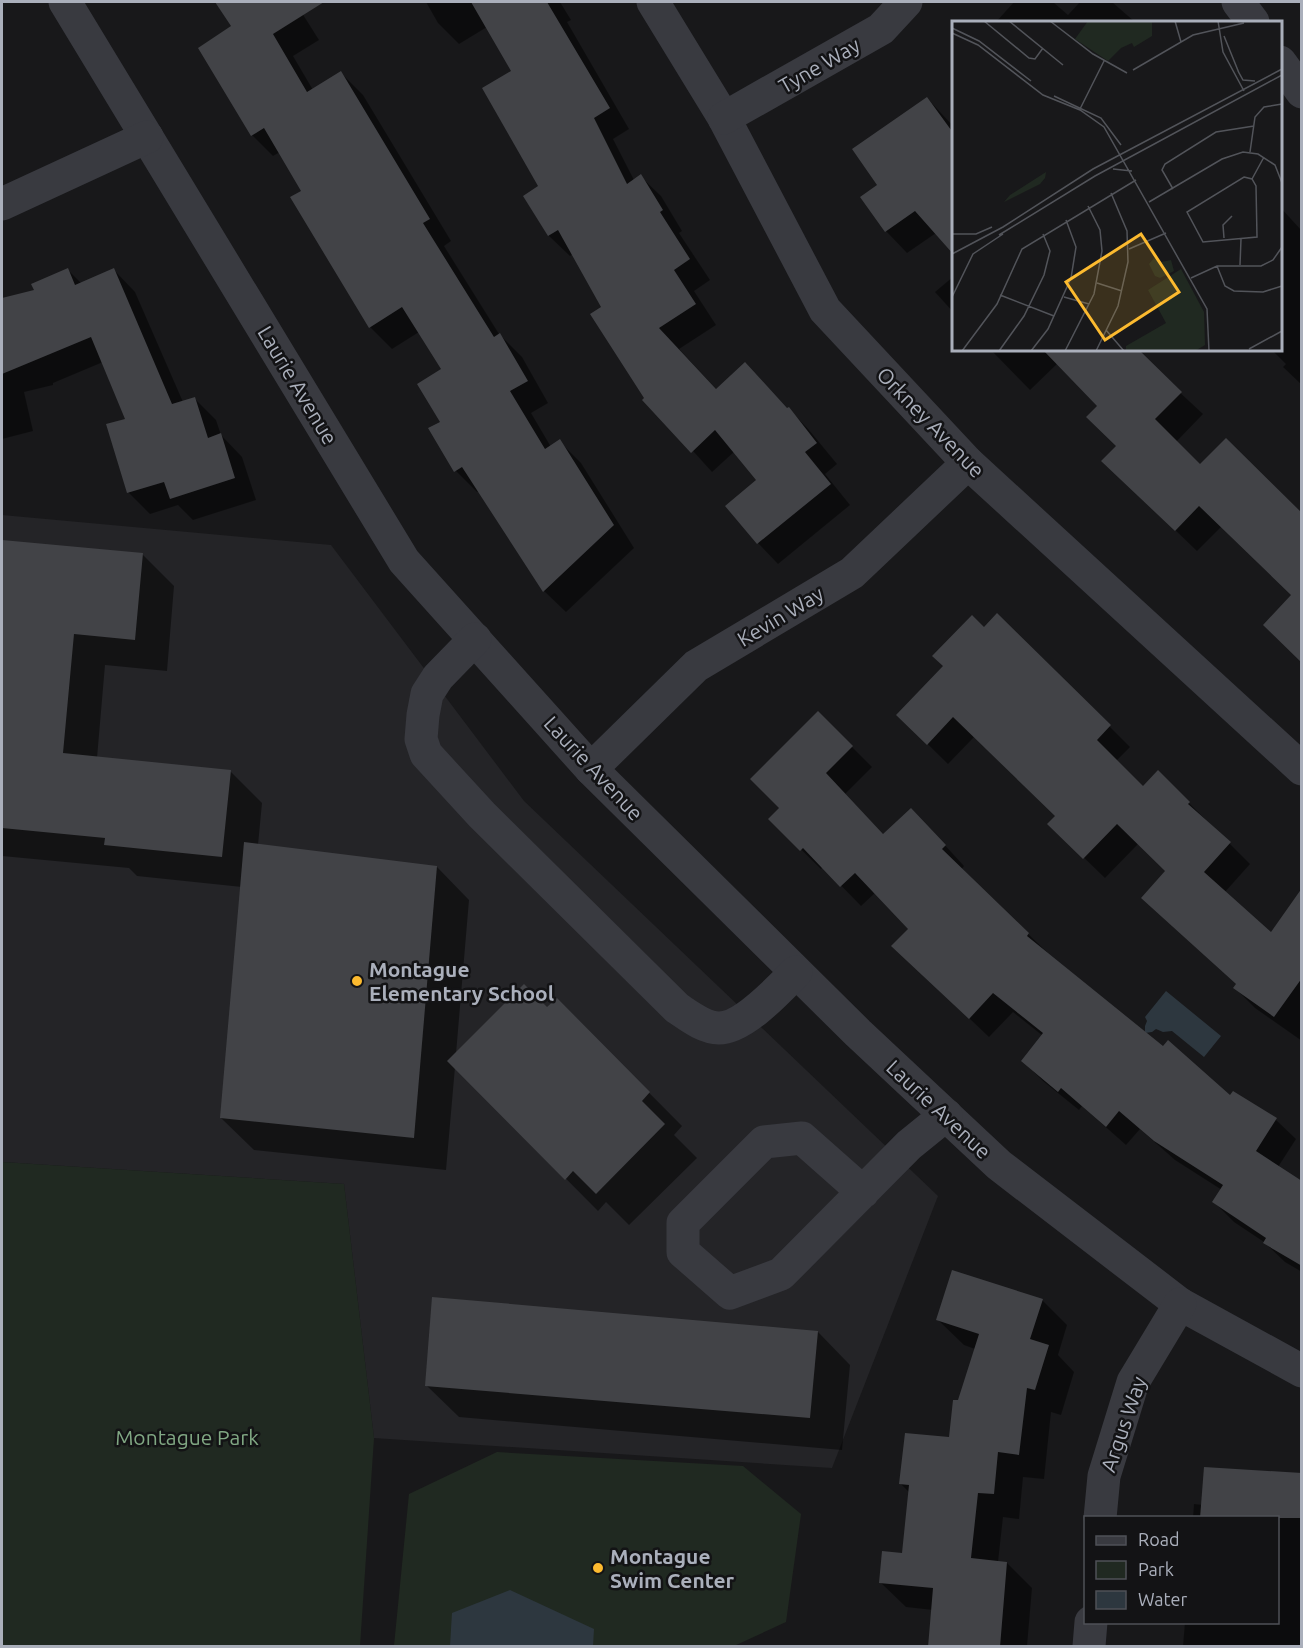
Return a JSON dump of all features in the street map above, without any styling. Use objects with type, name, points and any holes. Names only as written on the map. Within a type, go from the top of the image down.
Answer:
[{"type":"street","name":"Laurie Avenue","points":[[65,2],[404,561],[591,769],[796,972],[999,1165],[1180,1304],[1302,1371]]},
{"type":"street","name":"Orkney Avenue","points":[[653,2],[724,118],[825,310],[968,463],[1302,769]]},
{"type":"street","name":"Tyne Way","points":[[724,118],[881,29],[906,2]]},
{"type":"street","points":[[1238,2],[1252,21]]},
{"type":"street","points":[[1282,63],[1302,93]]},
{"type":"street","points":[[2,204],[147,137]]},
{"type":"street","name":"Kevin Way","points":[[591,769],[696,666],[852,573],[968,463]]},
{"type":"street","points":[[475,639],[438,677],[427,694],[421,739],[426,754],[482,815],[677,1008],[705,1025],[719,1029],[751,1015],[796,972]]},
{"type":"street","points":[[863,1192],[802,1137],[764,1142],[683,1223],[683,1252],[730,1293],[781,1274],[863,1192],[909,1145],[946,1115]]},
{"type":"street","name":"Argus Way","points":[[1100,1516],[1104,1476],[1133,1382],[1180,1304]]},
{"type":"street","points":[[1089,1647],[1091,1624]]},
{"type":"shaded area","name":"Montague Elementary School","points":[[2,515],[331,545],[524,801],[938,1196],[832,1468],[374,1438],[344,1184],[2,1162]]},
{"type":"green space","name":"Montague Park","points":[[2,1162],[344,1184],[374,1438],[360,1646],[2,1646]]},
{"type":"green space","name":"Montague Swim Center","points":[[497,1452],[743,1466],[801,1514],[786,1622],[734,1646],[394,1646],[409,1494]]},
{"type":"water","points":[[1166,991],[1221,1036],[1204,1057],[1172,1031],[1163,1032],[1156,1029],[1145,1033],[1147,1021],[1145,1017]]},
{"type":"water","points":[[510,1590],[594,1629],[593,1646],[450,1646],[452,1613]]},
{"type":"building","points":[[215,2],[324,2],[273,34],[307,92],[341,71],[430,219],[423,223],[494,337],[500,333],[528,381],[510,391],[545,449],[560,439],[614,525],[543,592],[462,467],[454,472],[428,428],[440,422],[417,384],[441,369],[402,307],[369,328],[290,197],[301,191],[264,128],[251,136],[198,48],[231,26]]},
{"type":"building","points":[[471,2],[547,2],[610,108],[594,118],[627,184],[641,174],[663,210],[660,212],[690,259],[674,270],[696,304],[659,328],[716,389],[745,362],[787,408],[789,407],[817,443],[805,452],[831,484],[757,544],[725,506],[756,480],[715,430],[691,453],[642,400],[644,398],[590,314],[601,307],[558,230],[548,236],[523,196],[538,186],[482,88],[511,71]]},
{"type":"building","points":[[927,97],[952,131],[952,253],[915,211],[885,232],[860,197],[877,185],[852,149]]},
{"type":"building","points":[[68,268],[75,285],[114,268],[172,404],[195,397],[208,438],[221,433],[235,478],[170,499],[164,482],[127,493],[106,424],[125,419],[91,337],[2,374],[2,298],[34,290],[31,284]]},
{"type":"building","points":[[1044,351],[1140,351],[1182,392],[1155,419],[1200,464],[1226,438],[1302,513],[1302,663],[1263,625],[1291,595],[1199,506],[1175,531],[1101,461],[1116,446],[1086,417],[1097,406]]},
{"type":"building","points":[[2,540],[143,553],[135,640],[74,634],[63,753],[231,770],[222,857],[104,845],[105,838],[2,828]]},
{"type":"building","points":[[997,613],[1111,725],[1097,740],[1143,786],[1158,770],[1190,802],[1188,804],[1231,842],[1204,872],[1271,932],[1302,888],[1302,978],[1274,1017],[1233,988],[1236,984],[1141,898],[1165,871],[1117,824],[1083,859],[1047,824],[1055,816],[953,717],[927,745],[896,715],[943,666],[932,656],[972,615],[984,627]]},
{"type":"building","points":[[818,711],[853,746],[826,773],[883,834],[911,808],[946,845],[942,849],[1029,933],[1027,936],[1163,1046],[1168,1040],[1230,1095],[1233,1091],[1277,1118],[1256,1151],[1302,1181],[1302,1266],[1263,1243],[1266,1238],[1212,1202],[1223,1185],[1154,1141],[1119,1111],[1106,1127],[1061,1088],[1058,1092],[1021,1061],[1043,1033],[993,993],[969,1019],[891,946],[908,929],[855,873],[840,887],[803,848],[800,851],[768,819],[779,808],[750,779]]},
{"type":"building","points":[[244,842],[437,866],[414,1138],[220,1118]]},
{"type":"building","points":[[524,984],[547,1007],[557,998],[650,1092],[642,1101],[665,1124],[596,1194],[573,1171],[565,1180],[447,1061]]},
{"type":"building","points":[[952,1270],[1043,1299],[1030,1339],[1049,1345],[1035,1390],[1027,1388],[1019,1455],[998,1452],[994,1494],[978,1493],[971,1558],[1007,1562],[1000,1647],[928,1647],[933,1588],[879,1583],[882,1551],[902,1553],[909,1485],[899,1484],[905,1433],[949,1437],[953,1400],[958,1400],[979,1334],[936,1320]]},
{"type":"building","points":[[432,1297],[818,1331],[810,1418],[425,1386]]},
{"type":"building","points":[[1204,1467],[1302,1473],[1302,1518],[1200,1516]]},
{"type":"place","name":"Montague Elementary School","points":[[357,981]]},
{"type":"place","name":"Montague Swim Center","points":[[598,1568]]}]
